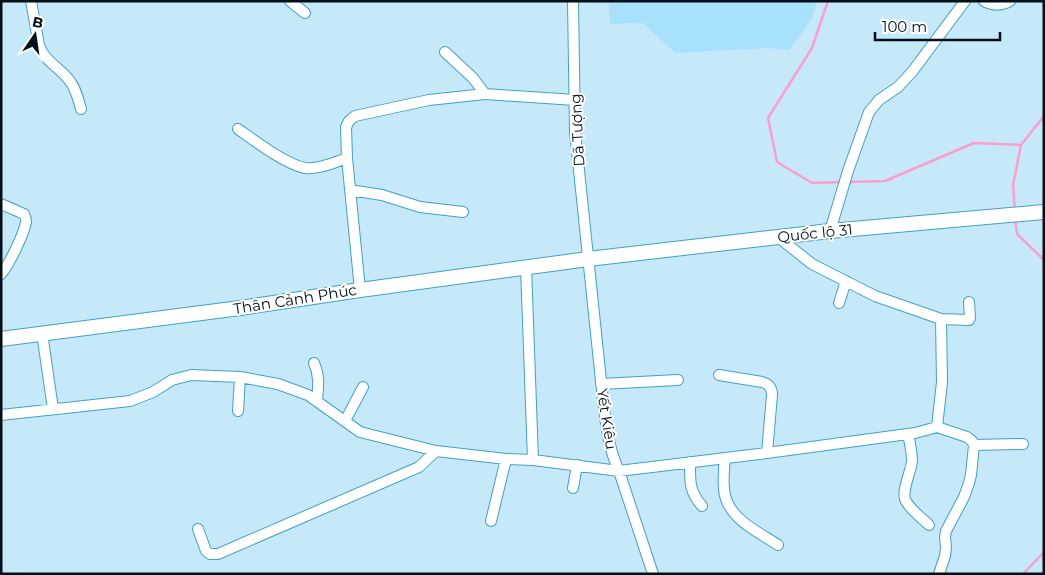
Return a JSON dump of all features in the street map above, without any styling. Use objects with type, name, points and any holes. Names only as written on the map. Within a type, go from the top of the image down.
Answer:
[{"type":"highway","name":"Quốc lộ 31","points":[[588,259],[778,236],[1042,212]]},
{"type":"highway","name":"Thân Cảnh Phúc","points":[[1,339],[588,259]]},
{"type":"street","points":[[31,1],[38,45],[41,52],[70,81],[81,109]]},
{"type":"street","points":[[290,1],[305,13]]},
{"type":"street","name":"Dã Tượng","points":[[573,1],[575,132],[588,259]]},
{"type":"street","points":[[830,231],[848,171],[869,112],[879,100],[898,87],[912,72],[965,1]]},
{"type":"street","points":[[984,1],[996,5],[1005,4],[1010,1]]},
{"type":"street","points":[[445,52],[473,78],[485,94]]},
{"type":"street","points":[[360,290],[347,158],[346,127],[349,121],[355,116],[429,100],[485,94],[574,100]]},
{"type":"street","points":[[238,129],[264,148],[306,168],[318,167],[347,158]]},
{"type":"street","points":[[350,190],[382,196],[420,207],[463,212]]},
{"type":"street","points":[[1,204],[24,214],[26,219],[21,237],[6,268],[1,274]]},
{"type":"street","points":[[778,236],[812,264],[875,296],[941,319],[969,320],[969,302]]},
{"type":"street","name":"Yết Kiêu","points":[[588,259],[608,440],[612,457],[619,471],[654,574]]},
{"type":"street","points":[[526,267],[533,460]]},
{"type":"street","points":[[839,303],[846,281]]},
{"type":"street","points":[[937,427],[942,382],[941,319]]},
{"type":"street","points":[[42,333],[53,409]]},
{"type":"street","points":[[314,363],[319,376],[316,401]]},
{"type":"street","points":[[1,415],[130,401],[153,392],[172,380],[191,375],[240,377],[278,384],[308,395],[360,432],[436,451],[533,460],[619,471],[908,434],[937,427],[967,437],[974,446],[969,483],[964,498],[946,531],[945,556],[939,574]]},
{"type":"street","points":[[719,376],[762,382],[771,388],[767,453]]},
{"type":"street","points":[[238,411],[240,377]]},
{"type":"street","points":[[601,384],[678,380]]},
{"type":"street","points":[[345,421],[363,387]]},
{"type":"street","points":[[908,434],[912,450],[912,461],[905,497],[908,504],[929,525]]},
{"type":"street","points":[[974,446],[1023,444]]},
{"type":"street","points":[[198,529],[206,551],[210,554],[218,554],[418,467],[436,451]]},
{"type":"street","points":[[725,458],[723,488],[729,506],[741,520],[778,546]]},
{"type":"street","points":[[491,521],[506,459]]},
{"type":"street","points":[[690,462],[691,488],[702,506]]},
{"type":"street","points":[[573,488],[577,465]]},
{"type":"shaded area","points":[[582,1],[817,1],[812,19],[789,50],[767,48],[675,53],[643,23],[610,24],[609,3]]},
{"type":"waterway","points":[[828,1],[812,48],[768,118],[777,162],[812,183],[842,182]]},
{"type":"waterway","points":[[1015,211],[1013,185],[1021,145],[1044,116]]},
{"type":"waterway","points":[[848,182],[885,181],[974,143],[1021,145]]},
{"type":"waterway","points":[[1015,219],[1017,234],[1044,260]]},
{"type":"waterway","points":[[1023,574],[1044,552]]}]
